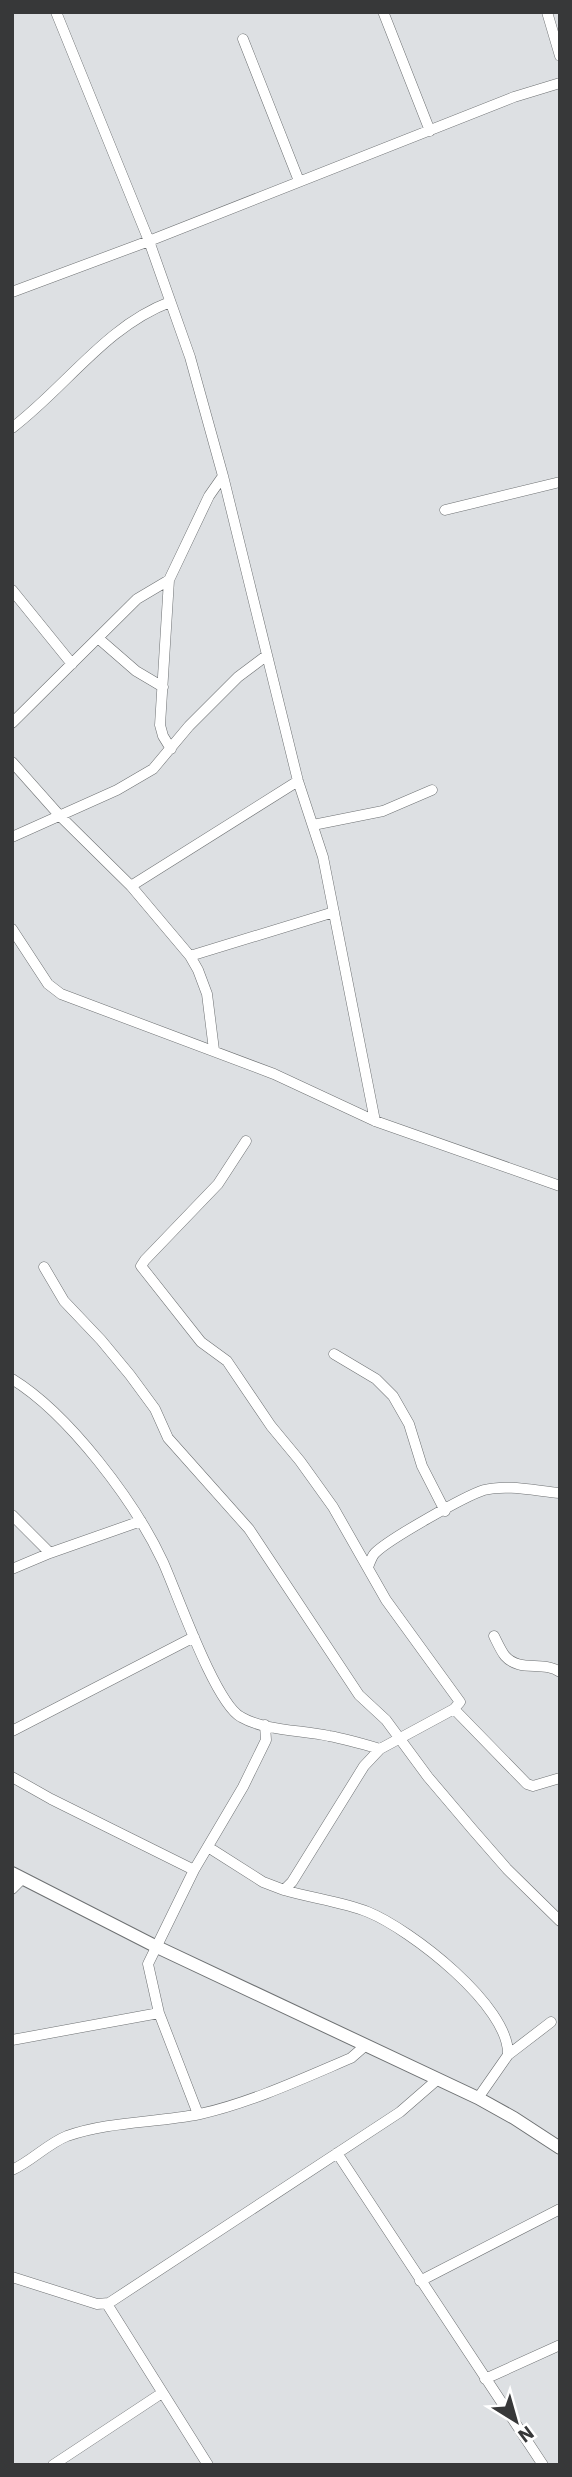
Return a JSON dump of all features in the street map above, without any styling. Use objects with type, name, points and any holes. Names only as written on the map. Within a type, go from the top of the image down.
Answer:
[{"type":"street","points":[[56,12],[149,241],[190,357],[223,476],[298,781],[323,857],[375,1121]]},
{"type":"street","points":[[547,12],[560,56]]},
{"type":"street","points":[[384,14],[430,131]]},
{"type":"street","points":[[243,39],[299,181]]},
{"type":"street","points":[[12,292],[514,97],[560,83]]},
{"type":"street","points":[[12,428],[118,331],[145,312],[170,302]]},
{"type":"street","points":[[171,749],[160,725],[169,580],[209,496],[223,476]]},
{"type":"street","points":[[444,510],[560,482]]},
{"type":"street","points":[[12,723],[137,599],[169,580]]},
{"type":"street","points":[[12,590],[72,664]]},
{"type":"street","points":[[98,638],[136,671],[163,687]]},
{"type":"street","points":[[12,837],[117,790],[153,769],[189,726],[238,677],[266,656]]},
{"type":"street","points":[[12,762],[60,817],[131,886],[190,956],[207,995],[214,1050]]},
{"type":"street","points":[[131,886],[298,781]]},
{"type":"street","points":[[313,825],[383,811],[432,790]]},
{"type":"street","points":[[190,956],[334,912]]},
{"type":"street","points":[[12,929],[48,984],[61,994],[214,1050],[308,1089],[375,1121],[560,1186]]},
{"type":"street","points":[[246,1141],[218,1184],[141,1266],[201,1342],[227,1361],[333,1507],[368,1567],[372,1579],[404,1627],[458,1697],[459,1705],[380,1749],[364,1766],[292,1882],[284,1890]]},
{"type":"street","points":[[44,1267],[64,1301],[130,1375],[155,1409],[168,1438],[249,1529],[359,1695],[386,1720],[473,1830],[560,1921]]},
{"type":"street","points":[[334,1354],[376,1379],[393,1396],[409,1424],[422,1466],[445,1511]]},
{"type":"street","points":[[12,1379],[71,1429],[89,1449],[141,1521],[162,1560],[217,1686],[238,1716],[290,1731],[328,1735],[380,1749]]},
{"type":"street","points":[[368,1567],[374,1554],[391,1541],[484,1490],[502,1488],[560,1493]]},
{"type":"street","points":[[12,1515],[50,1553]]},
{"type":"street","points":[[12,1569],[141,1521]]},
{"type":"street","points":[[494,1636],[505,1656],[515,1664],[548,1666],[560,1672]]},
{"type":"street","points":[[12,1731],[194,1637]]},
{"type":"street","points":[[454,1709],[527,1784],[533,1786],[560,1779]]},
{"type":"street","points":[[198,2114],[159,2013],[148,1964],[194,1870],[243,1787],[266,1740],[265,1725]]},
{"type":"street","points":[[266,1740],[290,1731]]},
{"type":"street","points":[[12,1777],[194,1870]]},
{"type":"street","points":[[208,1847],[263,1882],[366,1911],[392,1923],[448,1967],[483,2000],[506,2038],[508,2055]]},
{"type":"street","points":[[12,1889],[17,1876],[155,1946],[478,2098],[560,2148]]},
{"type":"street","points":[[12,2040],[159,2013]]},
{"type":"street","points":[[478,2098],[508,2055],[551,2022]]},
{"type":"street","points":[[12,2170],[66,2137],[101,2127],[221,2109],[351,2058],[366,2045]]},
{"type":"street","points":[[12,2277],[97,2305],[107,2304],[400,2112],[438,2079]]},
{"type":"street","points":[[337,2153],[543,2465]]},
{"type":"street","points":[[420,2281],[560,2209]]},
{"type":"street","points":[[107,2304],[208,2465]]},
{"type":"street","points":[[485,2379],[560,2345]]},
{"type":"street","points":[[53,2465],[162,2393]]}]
